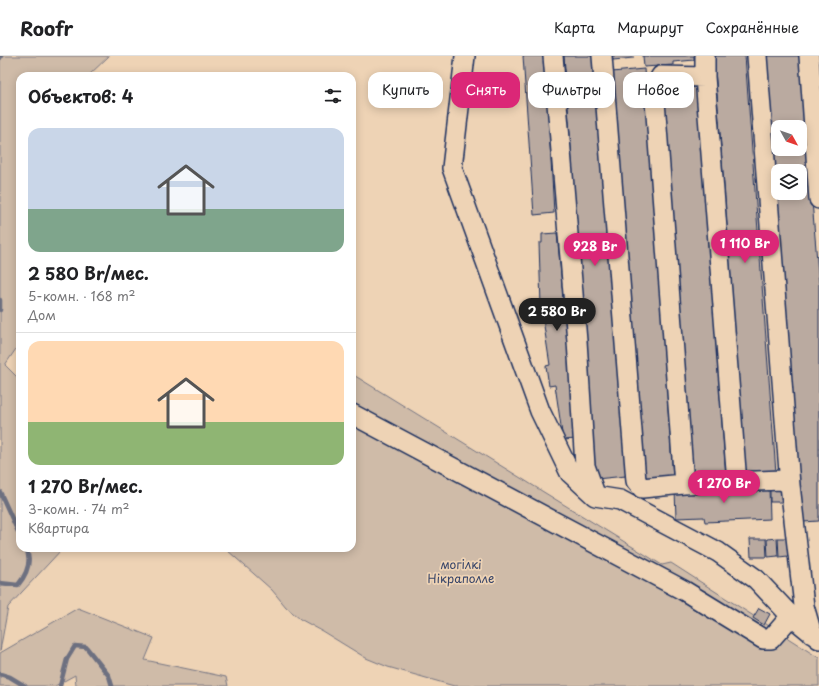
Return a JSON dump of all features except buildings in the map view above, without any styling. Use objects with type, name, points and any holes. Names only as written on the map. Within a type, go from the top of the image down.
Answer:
[{"type":"lane","points":[[465,56],[452,168],[540,411],[570,473],[596,496],[620,500],[718,552],[756,579],[791,616],[816,637]]},
{"type":"lane","points":[[553,56],[577,341],[585,466],[596,496]]},
{"type":"lane","points":[[602,56],[636,481],[642,488],[684,484],[782,480],[790,485]]},
{"type":"lane","points":[[705,56],[705,77],[736,483]]},
{"type":"lane","points":[[757,56],[790,485],[804,606],[816,637]]},
{"type":"lane","points":[[809,56],[819,199]]},
{"type":"lane","points":[[684,484],[654,88],[661,76],[705,77]]},
{"type":"lane","points":[[356,416],[683,590],[763,639],[771,639],[791,616]]},
{"type":"lane","points":[[620,500],[636,481]]},
{"type":"green space","points":[[0,56],[109,56],[92,72],[16,72],[16,349],[5,365],[16,376],[16,552],[59,552],[8,607],[0,651]]},
{"type":"green space","name":"могілкі Нікраполле","points":[[356,376],[662,565],[671,563],[819,658],[819,686],[454,686],[388,667],[366,658],[300,619],[286,607],[272,590],[229,552],[356,552]]},
{"type":"green space","points":[[78,608],[154,638],[145,660],[226,677],[228,686],[76,686],[75,675],[55,686],[0,686],[0,653]]},
{"type":"waterway","points":[[0,300],[0,310]]},
{"type":"waterway","points":[[0,492],[16,527]]},
{"type":"waterway","points":[[0,583],[18,585],[28,567],[29,558],[28,552]]},
{"type":"waterway","points":[[60,686],[67,659],[75,646],[86,647],[109,676],[112,686]]},
{"type":"waterway","points":[[0,674],[10,677],[25,686]]}]
